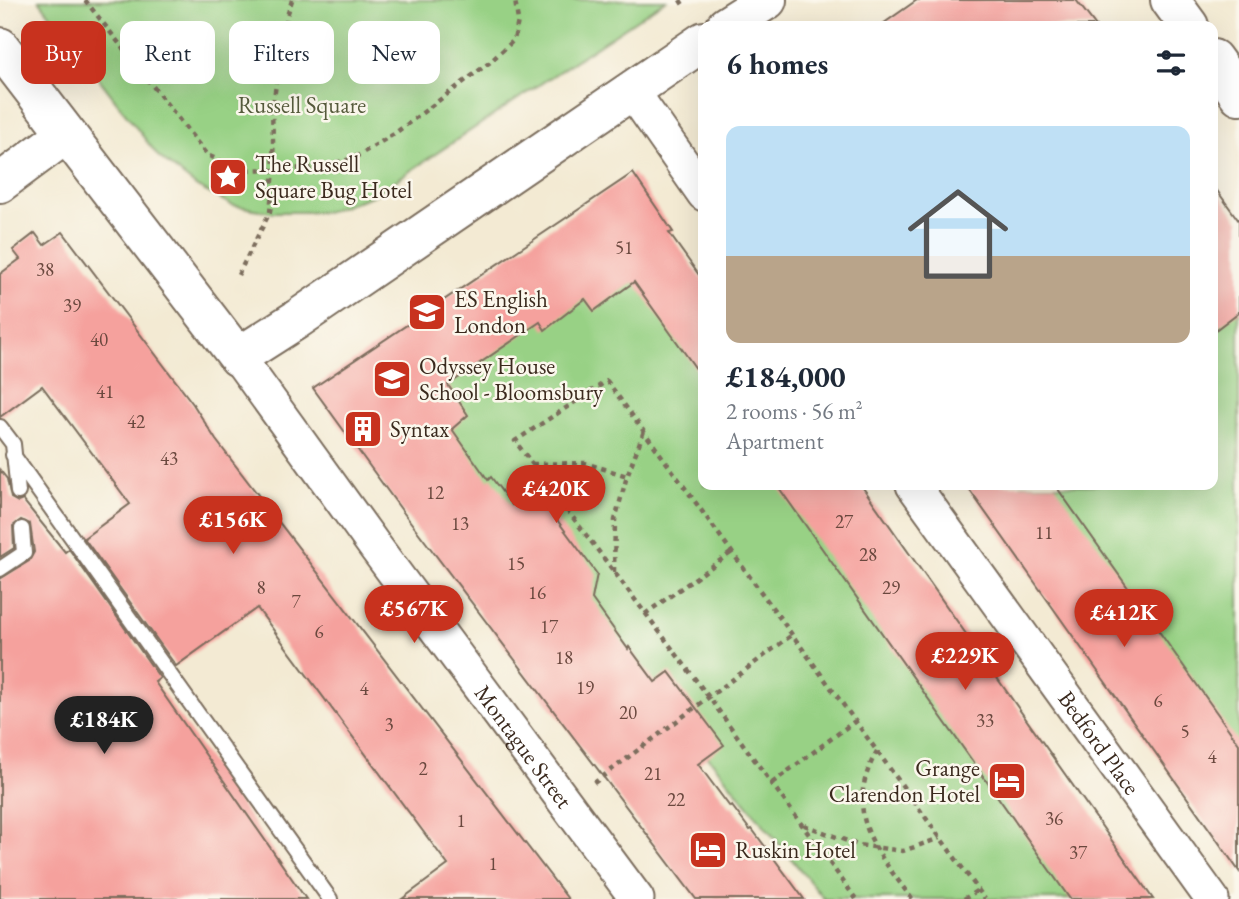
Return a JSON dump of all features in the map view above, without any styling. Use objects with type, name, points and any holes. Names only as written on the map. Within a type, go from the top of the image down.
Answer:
[{"type":"main road","points":[[734,21],[767,0]]},
{"type":"main road","points":[[1170,0],[1185,21]]},
{"type":"main road","points":[[0,47],[239,357],[698,45]]},
{"type":"main road","points":[[1218,66],[1239,95]]},
{"type":"main road","points":[[0,183],[66,134]]},
{"type":"street","points":[[632,91],[698,185]]},
{"type":"street","name":"Montague Street","points":[[239,357],[368,537],[637,899]]},
{"type":"street","name":"Bedford Place","points":[[918,490],[1213,899]]},
{"type":"lane","points":[[0,427],[13,443],[18,492]]},
{"type":"lane","points":[[13,455],[330,899]]},
{"type":"lane","points":[[0,569],[24,553],[22,529]]},
{"type":"path","points":[[85,0],[206,155],[242,170],[315,168],[354,158],[394,134],[489,63],[514,40],[518,21],[515,0]]},
{"type":"path","points":[[239,275],[270,212],[274,170],[272,110],[292,0]]},
{"type":"path","points":[[680,0],[685,8]]},
{"type":"path","points":[[856,899],[709,696],[515,441],[607,381],[985,899]]},
{"type":"path","points":[[614,572],[615,520],[627,476],[644,431]]},
{"type":"path","points":[[531,464],[585,463],[627,476]]},
{"type":"path","points":[[645,614],[732,552]]},
{"type":"path","points":[[567,804],[792,635]]},
{"type":"path","points":[[772,783],[855,721]]},
{"type":"path","points":[[877,751],[865,772],[861,794],[864,819],[874,847],[912,899]]},
{"type":"path","points":[[802,824],[858,845],[904,851],[940,838]]},
{"type":"path","points":[[964,899],[978,890]]},
{"type":"green space","name":"Russell Square","points":[[39,0],[666,0],[374,195],[326,212],[270,212],[232,205],[197,187],[158,156],[103,84],[106,84],[106,21],[55,21]]},
{"type":"green space","points":[[631,228],[698,324],[698,490],[815,490],[1102,899],[824,899],[404,383]]},
{"type":"green space","points":[[1218,285],[1239,312],[1239,790],[1026,490],[1218,490]]},
{"type":"building","points":[[917,0],[1076,0],[1092,21],[887,21]]},
{"type":"building","points":[[633,173],[673,232],[669,233],[698,274],[698,372],[634,282],[594,311],[585,299],[545,330],[540,322],[448,385],[468,415],[452,429],[488,480],[491,477],[512,505],[528,491],[540,497],[597,574],[592,599],[628,649],[629,647],[655,682],[669,672],[724,745],[698,764],[730,807],[732,806],[750,830],[752,829],[804,899],[696,899],[403,512],[313,388]]},
{"type":"building","points":[[1218,192],[1239,221],[1239,312],[1218,328]]},
{"type":"building","points":[[63,232],[193,404],[216,440],[568,899],[402,899],[448,865],[257,608],[176,666],[84,538],[130,504],[42,386],[0,417],[0,274],[20,259],[13,250],[35,233],[44,245]]},
{"type":"building","points":[[0,470],[7,479],[11,498],[18,502],[23,500],[65,552],[69,549],[160,678],[155,682],[306,899],[0,899],[0,579],[29,561],[34,552],[30,524],[21,520],[13,526],[14,548],[0,557]]},
{"type":"building","points":[[781,490],[865,490],[1153,899],[1070,899]]},
{"type":"building","points":[[970,490],[1059,490],[1239,744],[1239,871]]},
{"type":"place","name":"The Russell Square Bug Hotel","points":[[228,177]]},
{"type":"place","name":"ES English London","points":[[427,312]]},
{"type":"place","name":"Odyssey House School - Bloomsbury","points":[[392,379]]},
{"type":"place","name":"Syntax","points":[[363,429]]},
{"type":"place","name":"Grange Clarendon Hotel","points":[[1007,781]]},
{"type":"place","name":"Ruskin Hotel","points":[[708,850]]}]
